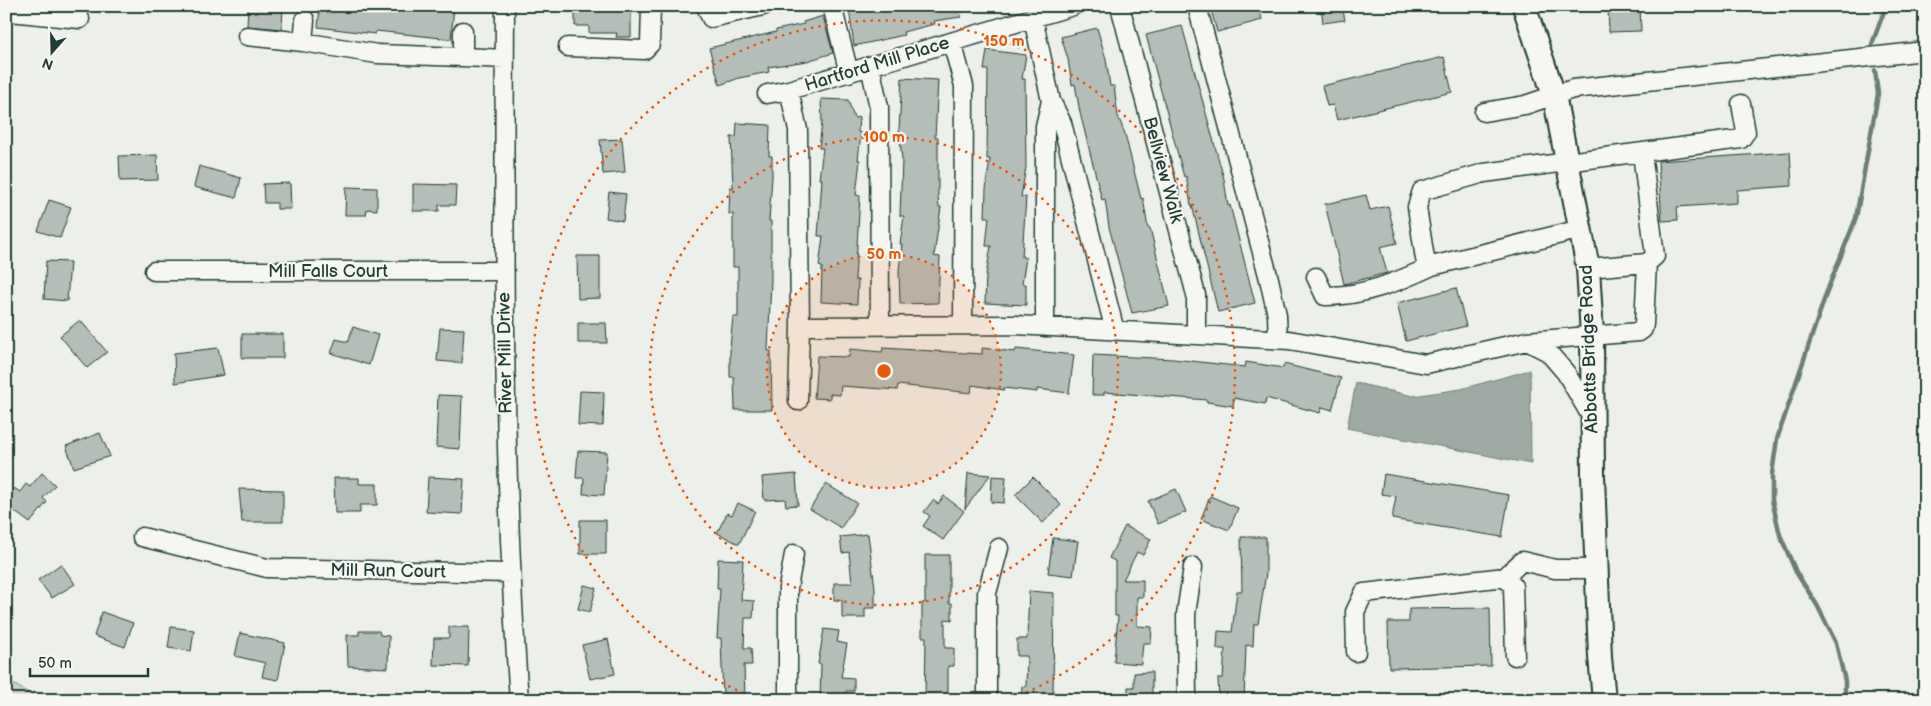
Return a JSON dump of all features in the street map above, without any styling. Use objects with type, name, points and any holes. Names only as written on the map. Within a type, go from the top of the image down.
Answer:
[{"type":"main road","name":"Abbotts Bridge Road","points":[[1524,6],[1554,95],[1588,268],[1592,335],[1591,416],[1600,657],[1604,700]]},
{"type":"street","points":[[6,6],[10,12],[80,19]]},
{"type":"street","name":"River Mill Drive","points":[[505,6],[503,271],[510,573],[519,700]]},
{"type":"street","points":[[569,48],[644,50],[650,44],[651,6]]},
{"type":"street","points":[[706,6],[711,18],[763,6]]},
{"type":"street","points":[[832,6],[848,73]]},
{"type":"street","name":"Hartford Mill Place","points":[[767,94],[788,90],[952,42],[1030,14],[1073,6]]},
{"type":"street","name":"Bellview Walk","points":[[1120,6],[1196,295],[1196,335]]},
{"type":"street","points":[[1198,6],[1269,279],[1277,315],[1278,339]]},
{"type":"street","points":[[1030,14],[1051,102],[1062,122],[1114,330]]},
{"type":"street","points":[[303,42],[306,20]]},
{"type":"street","points":[[463,31],[463,57]]},
{"type":"street","points":[[247,36],[303,42],[377,54],[505,59]]},
{"type":"street","points":[[952,42],[964,86],[963,325]]},
{"type":"street","points":[[1484,112],[1525,105],[1573,89],[1925,51]]},
{"type":"street","points":[[870,66],[879,107],[880,325]]},
{"type":"street","points":[[788,90],[798,130],[800,326],[798,401]]},
{"type":"street","points":[[1045,327],[1045,126],[1051,102]]},
{"type":"street","points":[[1432,266],[1425,259],[1417,207],[1422,191],[1484,173],[1740,139],[1746,132],[1742,104]]},
{"type":"street","points":[[1588,268],[1647,263],[1655,256],[1642,153]]},
{"type":"street","points":[[1316,277],[1325,296],[1340,297],[1404,279],[1432,266],[1581,229]]},
{"type":"street","points":[[800,326],[963,325],[1045,327],[1278,339],[1426,364],[1527,341],[1639,332],[1643,329],[1647,263]]},
{"type":"street","name":"Mill Falls Court","points":[[154,271],[503,271]]},
{"type":"street","points":[[1527,341],[1548,352],[1566,373],[1591,416]]},
{"type":"street","name":"Mill Run Court","points":[[142,537],[267,568],[510,573]]},
{"type":"street","points":[[987,700],[987,593],[999,548]]},
{"type":"street","points":[[788,700],[788,588],[794,554]]},
{"type":"street","points":[[1356,652],[1355,612],[1364,593],[1505,578],[1522,561],[1554,569],[1598,569]]},
{"type":"street","points":[[1187,700],[1186,614],[1193,567]]},
{"type":"street","points":[[1505,578],[1513,586],[1515,656]]},
{"type":"shaded area","points":[[1530,370],[1531,464],[1347,428],[1356,383],[1413,396],[1461,389]]},
{"type":"shaded area","points":[[6,680],[41,700],[6,700]]},
{"type":"building","points":[[248,6],[283,6],[282,29],[247,26]]},
{"type":"building","points":[[320,6],[454,6],[451,39],[376,31],[375,34],[318,27]]},
{"type":"building","points":[[575,6],[631,7],[631,37],[616,37],[617,33],[589,33],[589,26],[575,26]]},
{"type":"building","points":[[861,6],[960,6],[961,17],[934,21],[935,24],[903,32],[904,35],[854,46],[849,8]]},
{"type":"building","points":[[1210,6],[1259,6],[1262,20],[1217,32]]},
{"type":"building","points":[[1321,6],[1342,6],[1345,20],[1323,23]]},
{"type":"building","points":[[1608,6],[1640,6],[1641,31],[1609,32]]},
{"type":"building","points":[[823,16],[833,53],[807,61],[768,67],[769,72],[739,78],[720,85],[709,48],[776,32],[776,30],[804,24],[803,22]]},
{"type":"building","points":[[1182,26],[1224,179],[1228,206],[1230,205],[1255,303],[1218,312],[1191,205],[1186,176],[1184,177],[1146,35]]},
{"type":"building","points":[[1097,28],[1106,59],[1110,86],[1114,86],[1118,116],[1125,134],[1141,199],[1143,198],[1148,228],[1150,228],[1169,306],[1132,313],[1109,227],[1105,199],[1102,200],[1080,113],[1075,84],[1072,85],[1068,59],[1061,37]]},
{"type":"building","points":[[987,50],[1026,55],[1022,79],[1025,79],[1026,167],[1021,197],[1026,197],[1022,257],[1026,258],[1022,284],[1026,284],[1026,305],[985,303],[986,275],[991,246],[986,246],[989,217],[985,217],[990,159],[987,159],[988,70],[984,70]]},
{"type":"building","points":[[1444,57],[1452,92],[1337,120],[1333,105],[1327,106],[1322,86]]},
{"type":"building","points":[[902,78],[938,80],[935,137],[938,137],[938,196],[939,207],[941,207],[934,256],[940,257],[938,303],[900,304],[899,270],[902,244],[900,244],[904,216],[900,216],[902,160],[899,129]]},
{"type":"building","points":[[821,99],[848,100],[854,118],[859,117],[858,132],[861,133],[858,160],[860,160],[856,195],[860,196],[855,280],[858,280],[857,304],[821,302],[822,267],[819,266],[823,236],[818,236],[822,179],[819,179],[823,148],[819,148],[822,122]]},
{"type":"building","points":[[737,123],[770,125],[769,156],[772,156],[772,177],[769,221],[771,221],[771,280],[768,351],[771,351],[772,410],[735,410],[734,377],[730,377],[733,317],[738,317],[738,267],[733,267],[733,214],[729,214],[730,187],[733,188],[731,137],[736,137]]},
{"type":"building","points":[[622,139],[625,172],[603,174],[600,140]]},
{"type":"building","points":[[1790,152],[1792,186],[1737,190],[1737,203],[1677,207],[1678,220],[1662,221],[1658,161]]},
{"type":"building","points":[[157,155],[158,180],[120,181],[119,156]]},
{"type":"building","points":[[199,166],[241,178],[236,198],[194,187]]},
{"type":"building","points":[[290,183],[291,209],[277,209],[277,203],[264,203],[263,184]]},
{"type":"building","points":[[413,184],[456,185],[455,205],[439,205],[439,211],[413,211]]},
{"type":"building","points":[[346,187],[377,188],[377,210],[367,209],[366,215],[345,215]]},
{"type":"building","points":[[609,192],[626,194],[623,221],[606,218]]},
{"type":"building","points":[[1366,195],[1370,210],[1388,206],[1397,243],[1380,247],[1387,273],[1344,284],[1325,204]]},
{"type":"building","points":[[49,200],[71,207],[60,238],[38,231]]},
{"type":"building","points":[[577,256],[600,256],[600,298],[578,299]]},
{"type":"building","points":[[46,261],[70,262],[67,301],[44,299]]},
{"type":"building","points":[[1456,288],[1466,326],[1406,341],[1397,303]]},
{"type":"building","points":[[80,320],[107,352],[87,368],[60,336]]},
{"type":"building","points":[[578,323],[606,323],[607,343],[578,343]]},
{"type":"building","points":[[353,327],[378,335],[369,365],[331,353],[336,339],[348,342]]},
{"type":"building","points":[[440,328],[464,329],[462,363],[437,361]]},
{"type":"building","points":[[242,334],[283,334],[283,358],[242,358]]},
{"type":"building","points":[[218,348],[224,375],[175,383],[174,353]]},
{"type":"building","points":[[883,348],[982,354],[982,348],[1015,352],[1016,349],[1074,355],[1069,393],[1037,389],[1037,392],[1004,388],[1004,390],[972,385],[971,393],[898,385],[897,390],[841,386],[840,395],[830,394],[830,399],[814,398],[817,356],[849,357],[850,349],[882,352]]},
{"type":"building","points":[[1093,355],[1173,359],[1245,367],[1246,362],[1283,368],[1284,364],[1341,378],[1332,410],[1322,407],[1320,413],[1266,398],[1265,404],[1234,398],[1233,406],[1207,402],[1207,400],[1104,392],[1104,395],[1092,395]]},
{"type":"building","points":[[580,391],[604,392],[603,426],[578,425]]},
{"type":"building","points":[[438,395],[462,396],[460,449],[436,447]]},
{"type":"building","points":[[100,433],[110,456],[74,468],[66,446]]},
{"type":"building","points":[[578,451],[607,452],[604,495],[583,494],[584,478],[576,478]]},
{"type":"building","points":[[42,473],[55,485],[43,498],[47,502],[30,523],[6,505],[6,499],[14,488],[20,492],[26,484],[30,487]]},
{"type":"building","points":[[968,473],[990,475],[965,509]]},
{"type":"building","points":[[796,474],[798,505],[786,506],[785,499],[764,500],[762,477]]},
{"type":"building","points":[[1384,474],[1509,495],[1502,537],[1392,519],[1396,496],[1381,494]]},
{"type":"building","points":[[992,476],[1006,477],[1004,503],[991,502]]},
{"type":"building","points":[[428,477],[464,479],[462,514],[426,512]]},
{"type":"building","points":[[1033,477],[1061,505],[1043,523],[1015,495]]},
{"type":"building","points":[[334,478],[359,478],[359,484],[377,484],[377,505],[360,505],[360,513],[335,513]]},
{"type":"building","points":[[826,484],[857,503],[841,528],[810,509]]},
{"type":"building","points":[[239,489],[283,490],[283,522],[242,522]]},
{"type":"building","points":[[1176,489],[1186,512],[1158,524],[1148,501]]},
{"type":"building","points":[[944,496],[964,511],[943,540],[923,526],[930,516],[924,512],[933,500],[938,504]]},
{"type":"building","points":[[1210,496],[1238,508],[1229,530],[1201,519]]},
{"type":"building","points":[[738,503],[755,511],[739,544],[717,533],[727,513],[732,515]]},
{"type":"building","points":[[580,520],[606,520],[606,554],[580,554]]},
{"type":"building","points":[[1125,526],[1151,539],[1143,555],[1137,552],[1123,580],[1143,580],[1143,597],[1137,597],[1137,626],[1152,627],[1151,643],[1143,643],[1141,664],[1114,662],[1118,616],[1115,616],[1115,561],[1109,558]]},
{"type":"building","points":[[868,534],[875,588],[875,608],[865,608],[865,618],[842,618],[842,600],[834,600],[834,583],[852,583],[849,552],[842,553],[840,537]]},
{"type":"building","points":[[1241,537],[1266,537],[1266,573],[1258,624],[1254,624],[1253,646],[1246,645],[1244,700],[1219,700],[1218,678],[1223,678],[1225,649],[1217,649],[1218,631],[1232,632],[1237,591],[1242,591]]},
{"type":"building","points":[[1053,538],[1078,541],[1073,576],[1048,573]]},
{"type":"building","points":[[925,555],[949,555],[949,603],[952,603],[952,620],[945,619],[945,648],[954,648],[954,666],[948,666],[948,700],[925,700],[926,637],[922,637],[922,603],[925,603]]},
{"type":"building","points":[[718,559],[743,560],[741,600],[754,601],[753,618],[745,618],[744,648],[751,648],[752,665],[744,665],[745,700],[723,700],[721,638],[717,638],[720,589],[717,589]]},
{"type":"building","points":[[61,564],[75,584],[52,598],[38,580]]},
{"type":"building","points":[[584,585],[596,588],[590,612],[578,609]]},
{"type":"building","points":[[1029,591],[1054,593],[1053,700],[1021,700],[1022,686],[1026,687],[1027,656],[1017,656],[1017,639],[1027,639]]},
{"type":"building","points":[[1490,608],[1491,666],[1389,668],[1388,622],[1409,622],[1409,609]]},
{"type":"building","points":[[102,612],[133,623],[125,647],[94,636]]},
{"type":"building","points":[[171,627],[194,630],[191,651],[168,648]]},
{"type":"building","points":[[449,627],[469,627],[468,666],[433,665],[434,638],[449,638]]},
{"type":"building","points":[[824,629],[839,631],[837,642],[847,644],[841,677],[854,678],[854,691],[846,691],[846,700],[820,700],[821,664],[818,664]]},
{"type":"building","points":[[359,631],[379,631],[380,635],[389,636],[388,668],[348,666],[347,635],[359,635]]},
{"type":"building","points":[[240,633],[285,643],[278,680],[262,677],[265,663],[235,656]]},
{"type":"building","points":[[608,639],[615,674],[590,679],[582,645]]},
{"type":"building","points":[[1152,672],[1152,700],[1128,700],[1128,687],[1134,687],[1134,673]]},
{"type":"waterway","points":[[1872,44],[1886,6]]},
{"type":"waterway","points":[[1845,700],[1845,681],[1836,643],[1817,605],[1796,572],[1780,535],[1772,500],[1772,474],[1777,439],[1827,291],[1856,218],[1878,94],[1875,70]]}]
